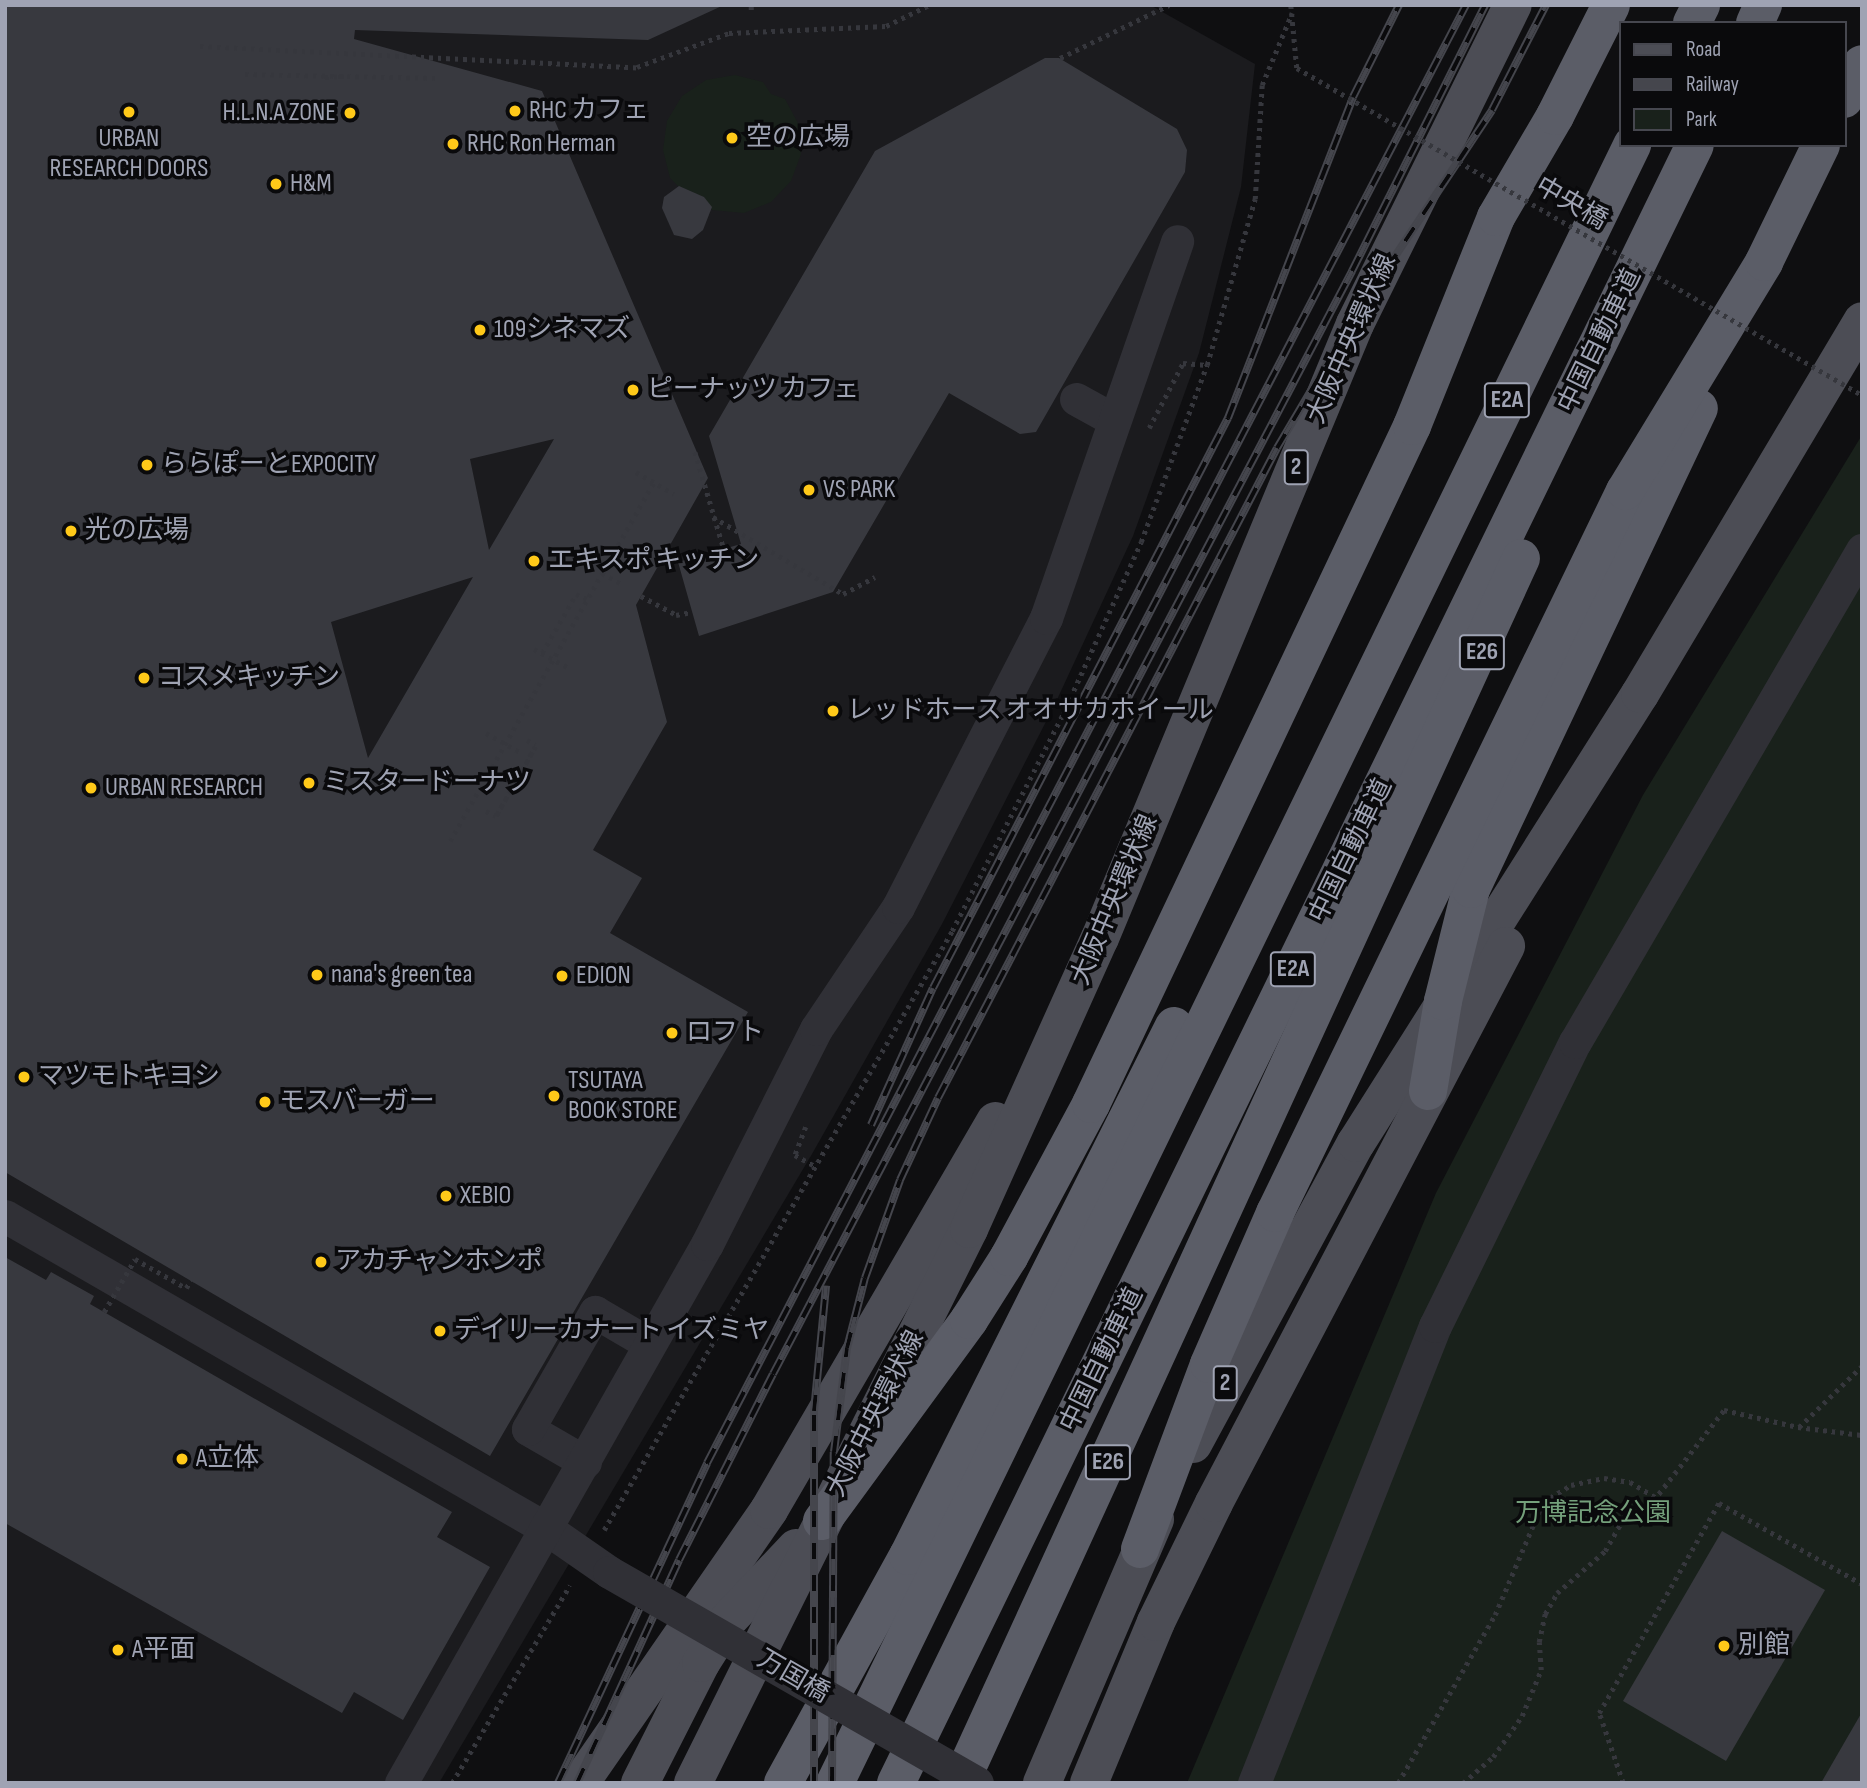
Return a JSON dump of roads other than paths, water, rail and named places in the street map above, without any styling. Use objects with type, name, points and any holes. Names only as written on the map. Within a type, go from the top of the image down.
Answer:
[{"type":"highway","points":[[822,1521],[969,1320],[1009,1257],[1091,1104],[1412,426],[1496,216],[1555,116],[1611,5]]},
{"type":"highway","points":[[1693,21],[1701,5]]},
{"type":"highway","points":[[1756,21],[1763,5]]},
{"type":"highway","points":[[1846,95],[1862,64]]},
{"type":"highway","name":"中国自動車道","points":[[835,1783],[1631,147]]},
{"type":"highway","points":[[1428,1091],[1458,930],[1486,850],[1656,505],[1764,262],[1820,147]]},
{"type":"highway","name":"中国自動車道","points":[[896,1783],[1693,150]]},
{"type":"highway","name":"E26","points":[[960,1783],[1480,655],[1693,150]]},
{"type":"highway","points":[[1140,1549],[1209,1364],[1281,1201],[1625,492],[1764,262]]},
{"type":"highway","name":"E2A","points":[[783,1783],[987,1401],[1271,832],[1382,655]]},
{"type":"main road","name":"大阪中央環状線","points":[[693,1783],[970,1229],[1100,938],[1355,324],[1513,5]]},
{"type":"main road","name":"2","points":[[1042,1783],[1140,1549],[1336,1180],[1443,1001],[1640,694],[1862,321]]},
{"type":"main road","points":[[1089,1783],[1191,1550],[1287,1356],[1640,694]]},
{"type":"main road","points":[[580,1783],[769,1510],[1100,938]]},
{"type":"main road","points":[[640,1783],[701,1663],[728,1620],[822,1521]]},
{"type":"lane","points":[[401,1783],[585,1462],[648,1343],[707,1244],[816,1029],[898,907],[1046,618],[1177,241]]},
{"type":"lane","points":[[1076,399],[1114,420]]},
{"type":"lane","points":[[1254,1783],[1453,1289],[1575,1042],[1862,550]]},
{"type":"lane","name":"万国橋","points":[[5,1216],[547,1529],[599,1564],[976,1783]]},
{"type":"lane","points":[[585,1462],[528,1429],[595,1312],[648,1343]]},
{"type":"railway","points":[[871,1125],[933,988],[1228,418],[1353,97],[1399,5]]},
{"type":"railway","points":[[558,1783],[707,1463],[1466,5]]},
{"type":"railway","points":[[577,1783],[679,1560],[773,1374],[1352,271],[1485,5]]},
{"type":"railway","points":[[832,1783],[834,1452],[847,1348],[865,1278],[900,1180],[938,1098],[1277,448],[1352,321],[1492,110],[1546,5]]},
{"type":"railway","points":[[814,1783],[814,1411],[826,1286]]},
{"type":"place","name":"RHC カフェ","points":[[515,111]]},
{"type":"place","name":"URBAN RESEARCH DOORS","points":[[129,112]]},
{"type":"place","name":"H.L.N.A ZONE","points":[[350,113]]},
{"type":"place","name":"空の広場","points":[[732,138]]},
{"type":"place","name":"RHC Ron Herman","points":[[453,144]]},
{"type":"place","name":"H&M","points":[[276,184]]},
{"type":"place","name":"109シネマズ","points":[[480,330]]},
{"type":"place","name":"ピーナッツ カフェ","points":[[633,390]]},
{"type":"place","name":"ららぽーとEXPOCITY","points":[[147,465]]},
{"type":"place","name":"VS PARK","points":[[809,490]]},
{"type":"place","name":"光の広場","points":[[71,531]]},
{"type":"place","name":"エキスポ キッチン","points":[[534,561]]},
{"type":"place","name":"コスメキッチン","points":[[144,678]]},
{"type":"place","name":"レッドホース オオサカホイール","points":[[833,711]]},
{"type":"place","name":"ミスタードーナツ","points":[[309,783]]},
{"type":"place","name":"URBAN RESEARCH","points":[[91,788]]},
{"type":"place","name":"nana's green tea","points":[[317,975]]},
{"type":"place","name":"EDION","points":[[562,976]]},
{"type":"place","name":"ロフト","points":[[672,1033]]},
{"type":"place","name":"マツモトキヨシ","points":[[24,1077]]},
{"type":"place","name":"TSUTAYA BOOK STORE","points":[[554,1096]]},
{"type":"place","name":"モスバーガー","points":[[265,1102]]},
{"type":"place","name":"XEBIO","points":[[446,1196]]},
{"type":"place","name":"アカチャンホンポ","points":[[321,1262]]},
{"type":"place","name":"デイリーカナート イズミヤ","points":[[440,1331]]},
{"type":"place","name":"A立体","points":[[182,1459]]},
{"type":"place","name":"別館","points":[[1724,1646]]},
{"type":"place","name":"A平面","points":[[118,1650]]},
{"type":"park label","name":"万博記念公園","points":[[1593,1514]]}]
